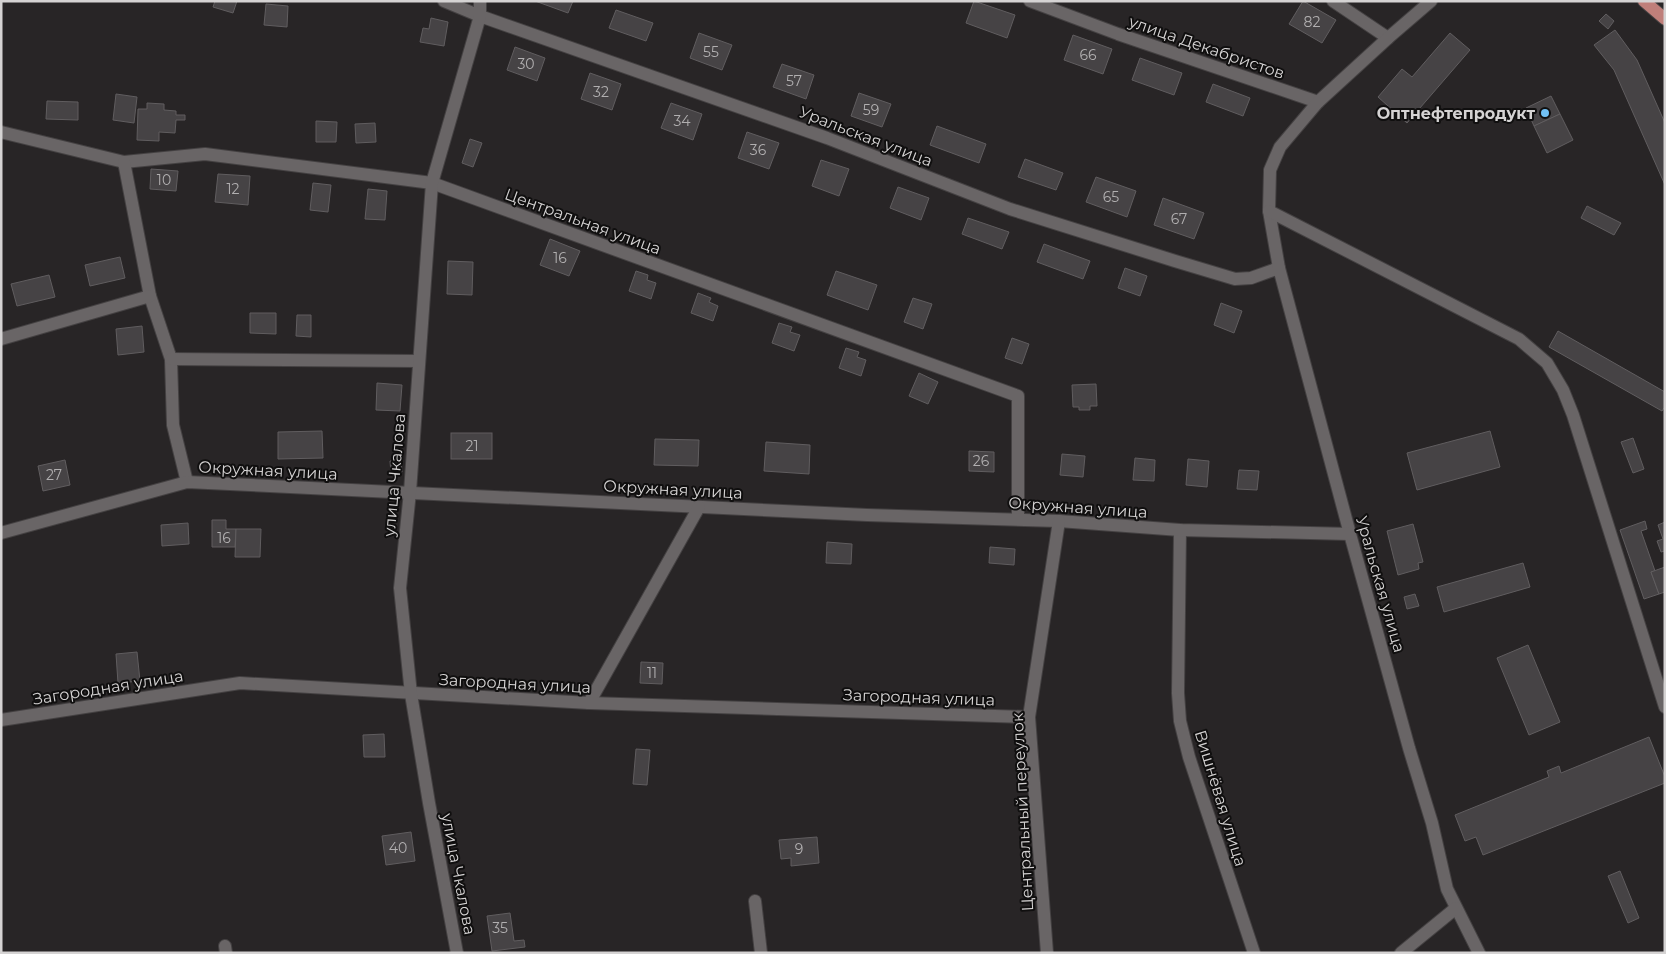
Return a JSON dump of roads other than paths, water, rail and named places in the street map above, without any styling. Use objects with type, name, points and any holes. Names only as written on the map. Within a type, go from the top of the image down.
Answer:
[{"type":"main road","points":[[1644,1],[1665,19]]},
{"type":"street","name":"Уральская улица","points":[[444,1],[480,16],[827,138],[1010,209],[1175,262],[1235,279],[1251,278],[1279,268]]},
{"type":"street","name":"улица Чкалова","points":[[457,953],[411,694],[400,588],[410,492],[432,183],[480,16],[480,1]]},
{"type":"street","name":"улица Декабристов","points":[[1030,1],[1118,34],[1318,102]]},
{"type":"street","points":[[1333,1],[1388,38]]},
{"type":"street","name":"Уральская улица","points":[[1431,1],[1318,102],[1280,147],[1270,170],[1269,211],[1279,268],[1350,534],[1432,823],[1447,889],[1480,953]]},
{"type":"street","name":"Центральная улица","points":[[1,132],[124,162],[205,154],[432,183],[1018,396],[1018,519]]},
{"type":"street","points":[[124,162],[150,296],[171,359],[173,425],[187,482]]},
{"type":"street","points":[[1269,211],[1519,339],[1547,363],[1573,415],[1665,707]]},
{"type":"street","points":[[1,339],[150,296]]},
{"type":"street","points":[[171,359],[418,361]]},
{"type":"street","name":"Окружная улица","points":[[1,533],[187,482],[867,515],[1018,519],[1180,530],[1350,534]]},
{"type":"street","points":[[589,703],[699,507]]},
{"type":"street","name":"Центральный переулок","points":[[1047,953],[1029,717],[1059,521]]},
{"type":"street","name":"Вишнёвая улица","points":[[1180,530],[1178,693],[1180,721],[1189,757],[1254,953]]},
{"type":"street","name":"Загородная улица","points":[[1,720],[240,684],[589,703],[1029,717]]},
{"type":"street","points":[[755,901],[760,953]]},
{"type":"street","points":[[1401,953],[1456,908]]},
{"type":"place","name":"Оптнефтепродукт","points":[[1545,113]]}]
